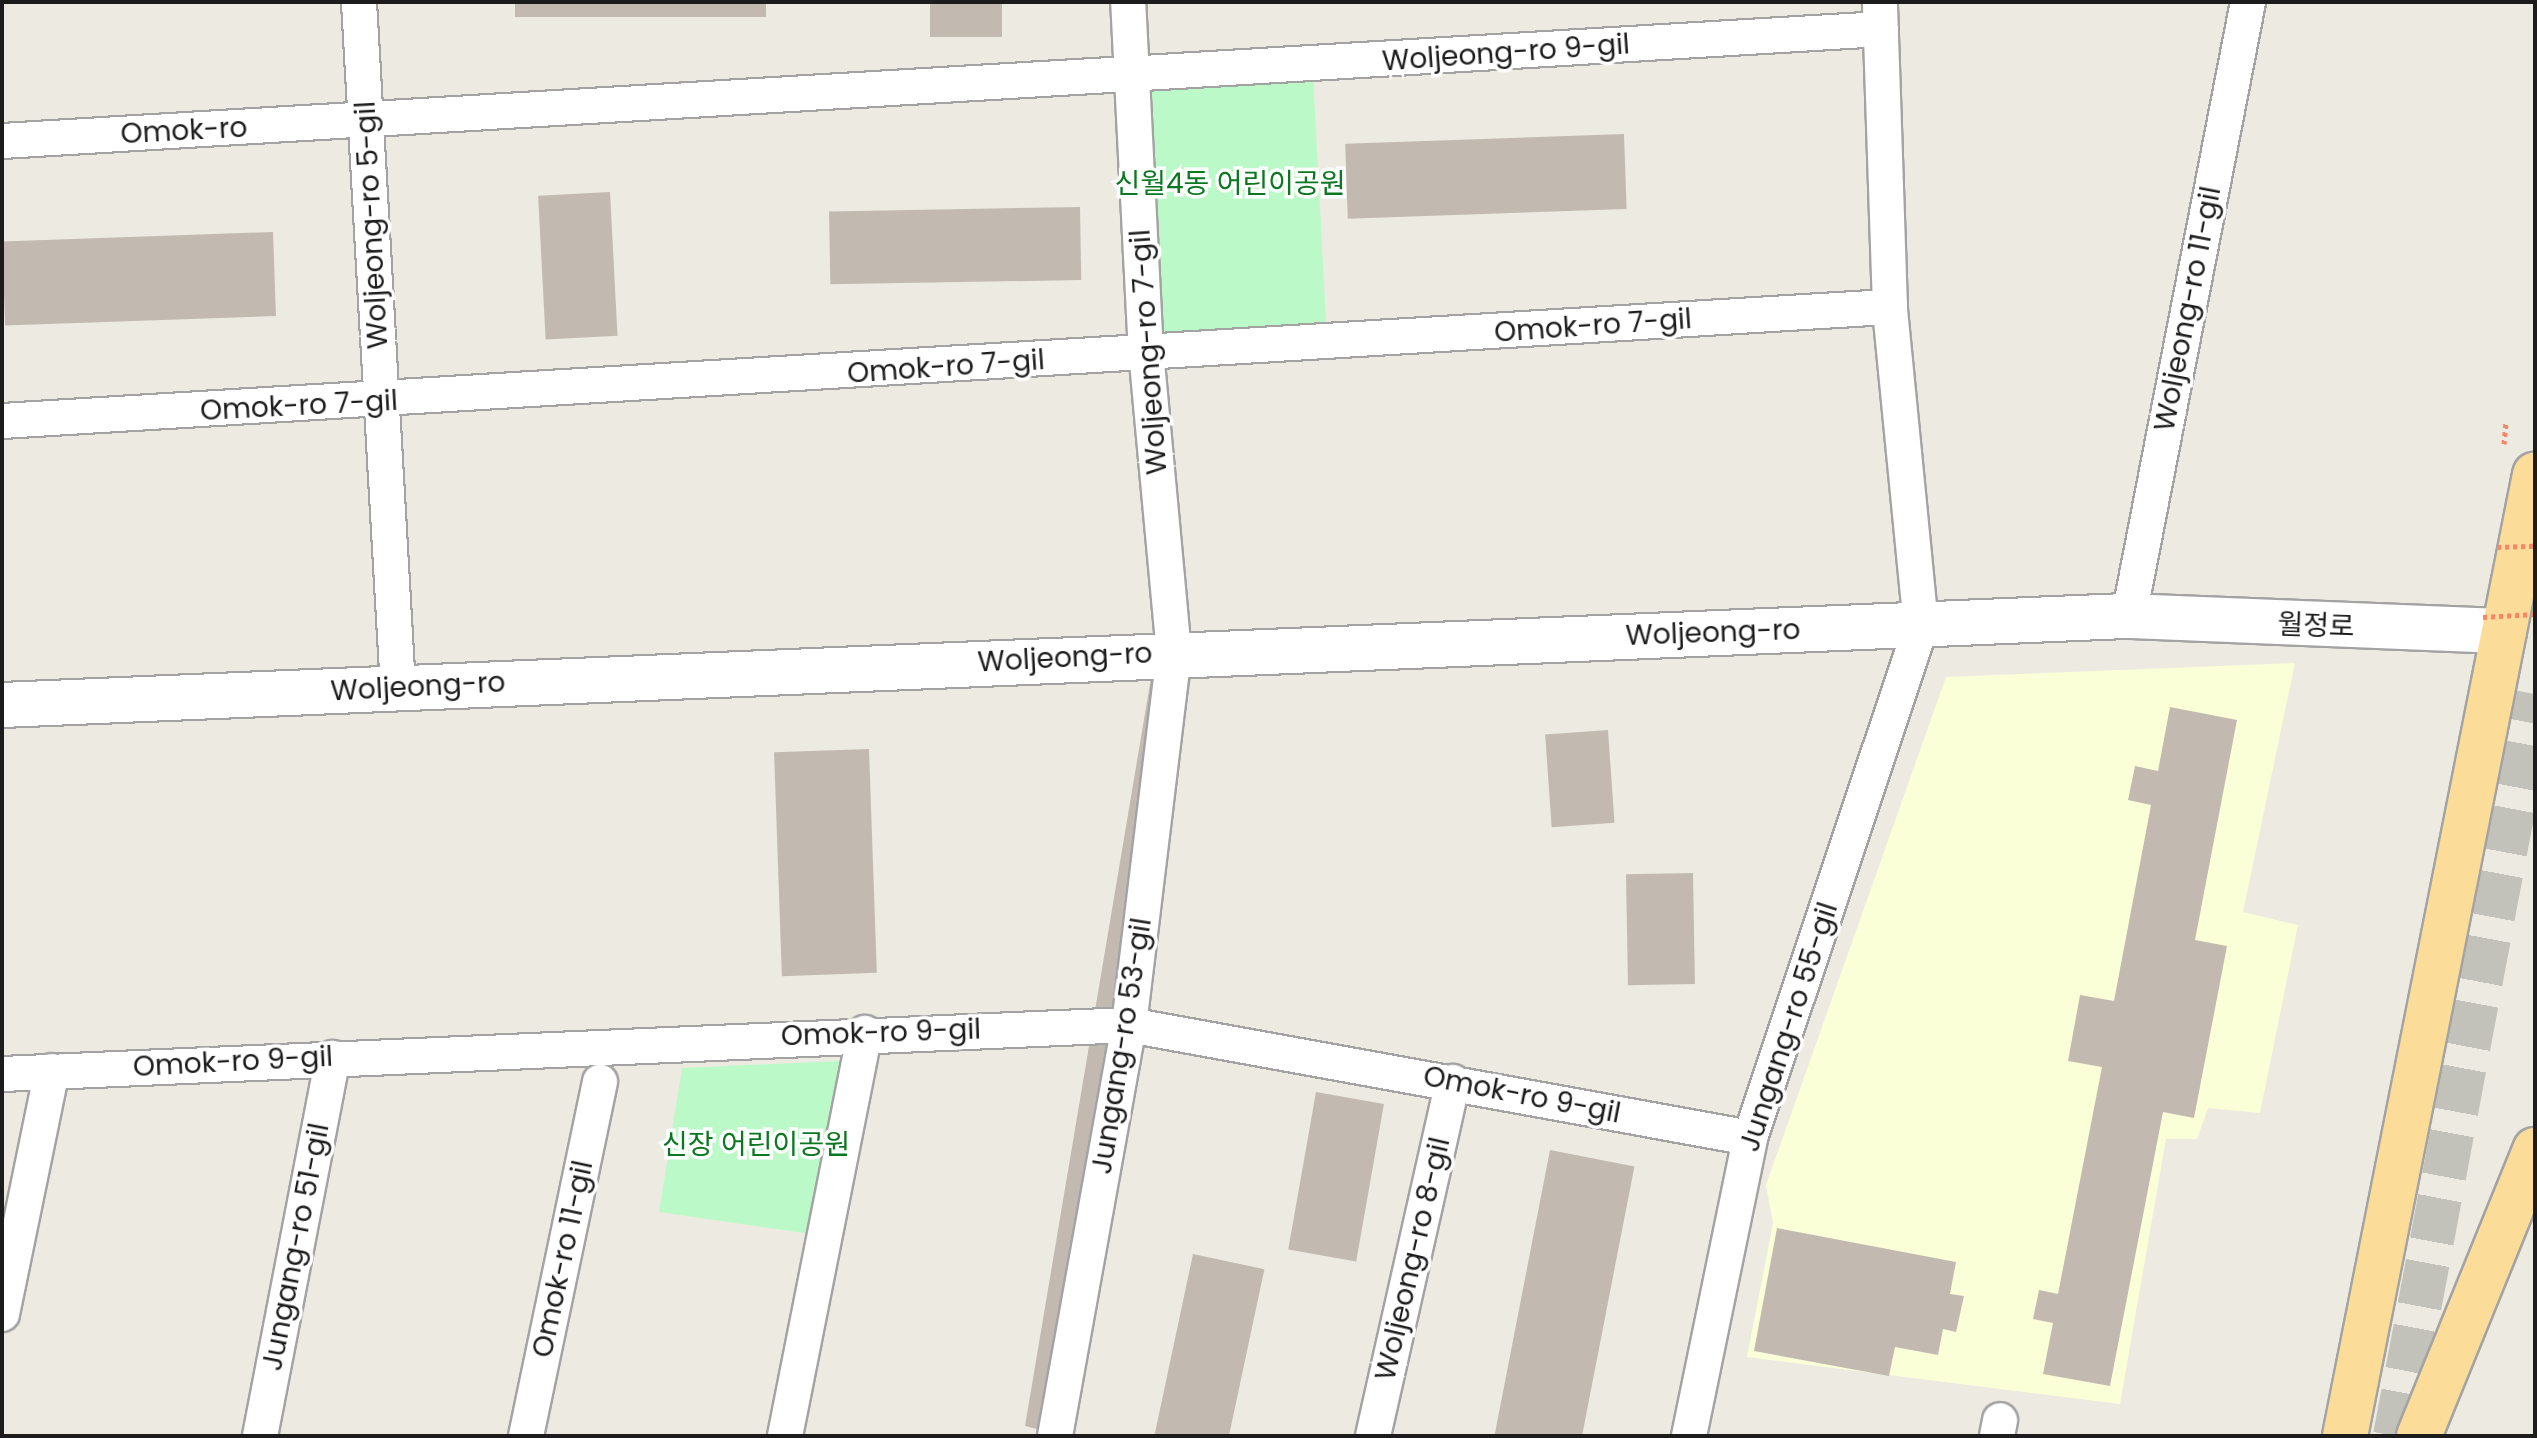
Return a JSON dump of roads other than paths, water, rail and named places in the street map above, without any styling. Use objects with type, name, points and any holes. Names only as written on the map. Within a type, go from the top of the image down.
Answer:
[{"type":"main road","points":[[2345,1436],[2535,475]]},
{"type":"main road","points":[[2419,1436],[2535,1150]]},
{"type":"street","name":"Woljeong-ro 5-gil","points":[[359,2],[398,688]]},
{"type":"street","name":"Woljeong-ro 7-gil","points":[[1128,2],[1146,354],[1174,653]]},
{"type":"street","name":"Woljeong-ro 11-gil","points":[[2129,616],[2248,2]]},
{"type":"street","name":"Woljeong-ro 9-gil","points":[[366,122],[1132,77],[1880,16],[1890,307],[1921,626]]},
{"type":"street","name":"Omok-ro","points":[[2,141],[366,122]]},
{"type":"street","name":"Omok-ro 7-gil","points":[[2,421],[381,403],[1890,307]]},
{"type":"street","name":"월정로","points":[[2129,616],[2507,621]]},
{"type":"street","name":"Woljeong-ro","points":[[2,705],[1174,653],[2129,616]]},
{"type":"street","name":"Jungang-ro 55-gil","points":[[1689,1436],[1750,1138],[1921,626]]},
{"type":"street","name":"Jungang-ro 53-gil","points":[[1055,1436],[1129,1025],[1174,653]]},
{"type":"street","name":"Omok-ro 9-gil","points":[[2,1074],[865,1033],[1129,1025],[1750,1138]]},
{"type":"street","points":[[785,1436],[865,1033]]},
{"type":"street","name":"Jungang-ro 51-gil","points":[[260,1436],[333,1058]]},
{"type":"street","points":[[2,1314],[52,1071]]},
{"type":"street","name":"Omok-ro 11-gil","points":[[526,1436],[600,1082]]},
{"type":"street","name":"Woljeong-ro 8-gil","points":[[1373,1436],[1453,1082]]},
{"type":"tunnel","points":[[2395,1436],[2535,694]]},
{"type":"park label","name":"신월4동 어린이공원","points":[[1230,184]]},
{"type":"park label","name":"신장 어린이공원","points":[[756,1145]]}]
